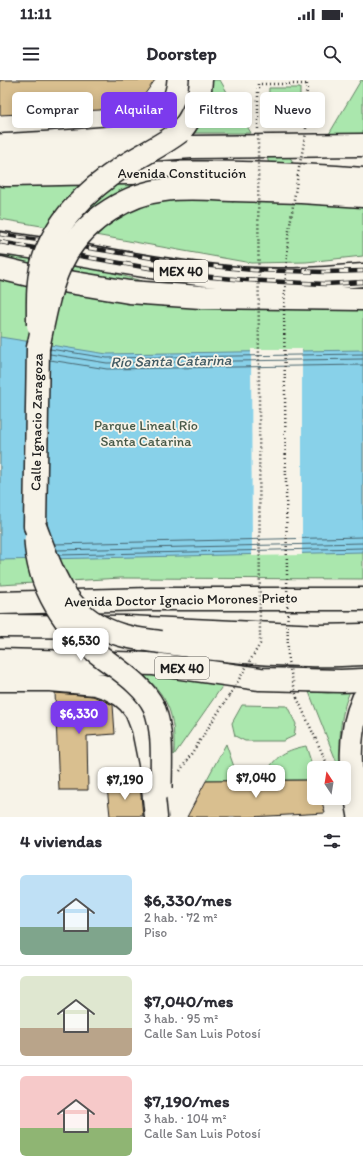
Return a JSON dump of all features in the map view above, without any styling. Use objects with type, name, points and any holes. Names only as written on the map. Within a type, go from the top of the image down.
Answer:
[{"type":"main road","name":"Calle Ignacio Zaragoza","points":[[35,526],[39,281],[42,264],[47,250],[63,221],[74,207],[104,179],[165,143],[181,131],[192,116],[200,90],[201,80]]},
{"type":"main road","points":[[0,164],[60,156],[192,147],[363,145]]},
{"type":"main road","name":"Avenida Constitución","points":[[0,175],[175,172],[236,173],[363,179]]},
{"type":"main road","points":[[38,348],[52,286],[61,262],[77,237],[97,218],[131,199],[149,192],[186,188],[363,196]]},
{"type":"main road","name":"MEX 40","points":[[0,243],[35,247],[171,270],[227,277],[277,280],[363,275]]},
{"type":"main road","points":[[0,268],[33,276],[129,292],[201,297],[363,299]]},
{"type":"main road","points":[[35,526],[60,588],[73,605],[104,629],[122,635],[161,642],[240,652],[307,655],[363,654]]},
{"type":"main road","name":"Avenida Doctor Ignacio Morones Prieto","points":[[0,603],[174,599],[363,599]]},
{"type":"main road","points":[[0,626],[127,627],[320,636],[363,634]]},
{"type":"main road","name":"MEX 40","points":[[0,660],[148,664],[260,679],[341,681],[363,680]]},
{"type":"main road","points":[[0,680],[50,680],[96,684],[121,694],[136,711],[143,729],[151,769],[156,817]]},
{"type":"street","points":[[0,145],[61,142],[117,136],[146,127],[156,122],[166,112],[174,98],[178,80]]},
{"type":"street","name":"Calle Ignacio Zaragoza","points":[[35,526],[36,550],[40,569],[48,592],[59,612],[88,646],[126,676],[140,689],[154,707],[160,735],[162,817]]},
{"type":"street","points":[[359,817],[354,793],[351,755],[352,733],[356,712],[363,698]]},
{"type":"path","points":[[307,80],[306,133],[288,237],[284,308],[288,661],[297,698],[326,761]]},
{"type":"path","points":[[180,771],[229,696],[260,644],[258,84],[307,84]]},
{"type":"green space","points":[[209,80],[220,80],[227,92],[204,92]]},
{"type":"green space","points":[[361,80],[363,80],[363,134],[329,134]]},
{"type":"green space","points":[[269,88],[300,88],[300,92],[269,92]]},
{"type":"green space","points":[[189,128],[248,128],[251,133],[187,133]]},
{"type":"green space","points":[[277,138],[293,162],[283,169],[363,199],[363,256],[306,262],[251,263],[0,219],[0,181],[73,180],[239,194],[274,186],[266,152]]},
{"type":"green space","name":"Río Santa Catarina","points":[[0,242],[189,294],[363,295],[363,579],[121,578],[0,585]]},
{"type":"green space","points":[[137,669],[226,681],[174,755],[173,728],[168,707],[157,688]]},
{"type":"green space","points":[[350,691],[342,720],[340,738],[341,761],[336,761],[309,692],[328,693]]},
{"type":"green space","points":[[242,705],[287,706],[296,724],[294,736],[283,741],[245,741],[235,736],[232,723]]},
{"type":"green space","points":[[226,744],[239,781],[206,781]]},
{"type":"green space","points":[[306,746],[311,761],[307,761],[307,780],[262,780],[270,766],[279,757],[290,750]]},
{"type":"water","name":"Río Santa Catarina","points":[[0,337],[107,354],[363,350],[363,552],[0,560]]},
{"type":"pier","points":[[251,349],[302,349],[302,555],[252,556]]},
{"type":"building","points":[[0,80],[155,80],[146,92],[101,92],[100,110],[93,110],[93,92],[12,92],[12,114],[0,115]]},
{"type":"building","points":[[55,693],[93,696],[113,705],[115,734],[87,736],[88,790],[59,790]]},
{"type":"building","points":[[307,780],[307,805],[323,805],[325,813],[251,817],[187,817],[206,781]]},
{"type":"building","points":[[140,785],[143,816],[110,816],[107,787]]},
{"type":"railway","points":[[0,234],[191,264],[253,270],[325,272],[363,271]]},
{"type":"railway","points":[[0,242],[189,275],[246,280],[325,284],[363,282]]},
{"type":"park label","name":"Parque Lineal Río Santa Catarina","points":[[146,434]]}]
